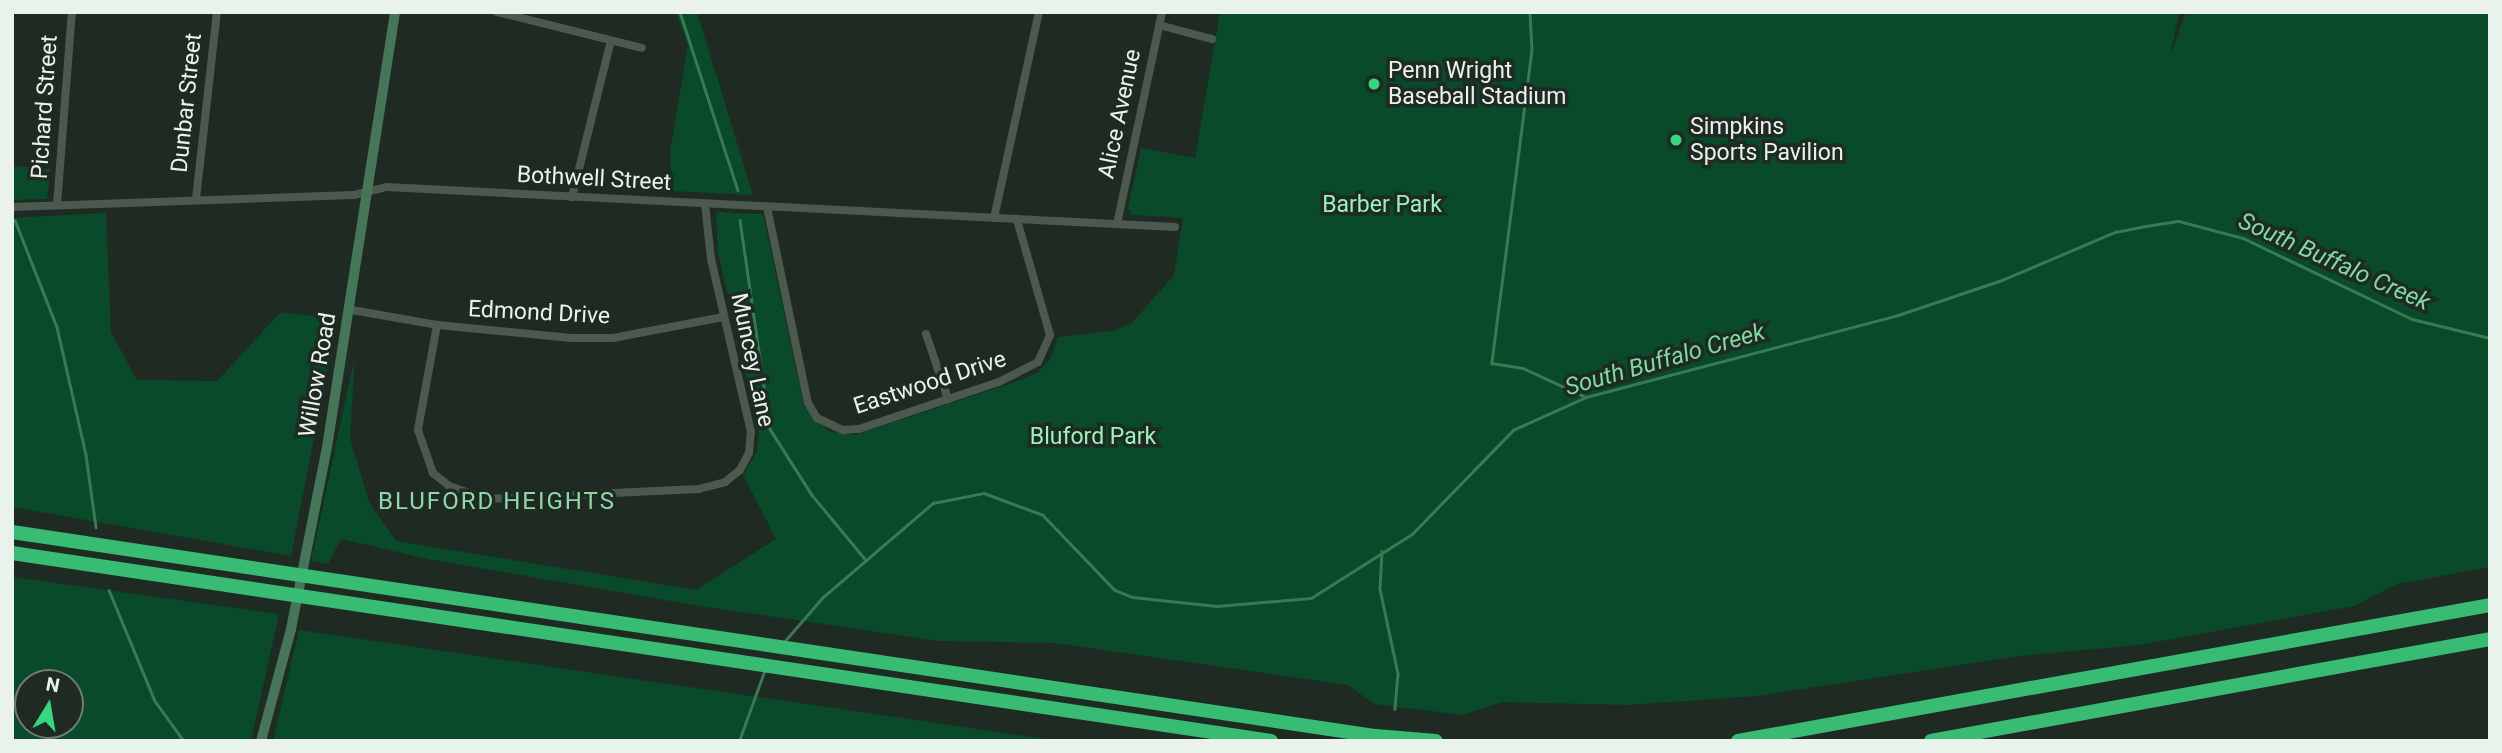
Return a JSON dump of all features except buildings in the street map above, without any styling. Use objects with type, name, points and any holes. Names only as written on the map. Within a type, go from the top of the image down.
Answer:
[{"type":"highway","points":[[12,531],[1436,741]]},
{"type":"highway","points":[[12,553],[1271,741]]},
{"type":"highway","points":[[1738,741],[2490,605]]},
{"type":"highway","points":[[1931,741],[2490,639]]},
{"type":"street","name":"Pichard Street","points":[[57,205],[72,12]]},
{"type":"street","name":"Dunbar Street","points":[[196,199],[217,12]]},
{"type":"street","name":"Willow Road","points":[[261,741],[290,629],[309,540],[352,310],[395,12]]},
{"type":"street","points":[[496,12],[642,48]]},
{"type":"street","points":[[994,218],[1039,12]]},
{"type":"street","name":"Alice Avenue","points":[[1117,224],[1162,12]]},
{"type":"street","points":[[1159,25],[1212,39]]},
{"type":"street","points":[[572,197],[611,41]]},
{"type":"street","name":"Bothwell Street","points":[[12,207],[369,192],[386,187],[1175,227]]},
{"type":"street","name":"Muncey Lane","points":[[437,325],[418,430],[424,454],[433,472],[449,486],[487,499],[699,489],[725,482],[740,470],[749,453],[751,432],[723,317],[705,204]]},
{"type":"street","name":"Eastwood Drive","points":[[767,207],[808,403],[817,418],[843,430],[859,429],[1025,371],[1046,350],[1050,335],[1017,220]]},
{"type":"street","name":"Edmond Drive","points":[[352,310],[437,325],[613,338],[723,317]]},
{"type":"street","points":[[926,334],[948,399]]},
{"type":"green space","points":[[676,12],[697,12],[753,195],[672,191],[670,152],[688,45]]},
{"type":"green space","points":[[1220,12],[2179,12],[2170,56],[2186,12],[2490,12],[2490,567],[2397,584],[2354,606],[2139,645],[2019,656],[1757,696],[1628,705],[1502,702],[1463,715],[1374,704],[1348,685],[1055,643],[938,641],[694,605],[428,559],[341,539],[328,564],[311,561],[355,356],[350,438],[369,502],[396,541],[696,590],[776,539],[743,475],[757,451],[759,432],[718,253],[716,212],[763,214],[804,406],[829,431],[855,435],[1021,380],[1038,372],[1050,360],[1058,337],[1112,331],[1132,323],[1174,275],[1183,218],[1132,215],[1128,208],[1141,148],[1195,158]]},
{"type":"green space","points":[[12,166],[51,169],[47,199],[12,200]]},
{"type":"green space","points":[[106,213],[111,332],[137,380],[217,381],[281,312],[337,319],[291,556],[12,507],[12,218]]},
{"type":"green space","points":[[12,577],[279,614],[251,741],[12,741]]},
{"type":"green space","points":[[299,630],[1059,741],[273,741]]},
{"type":"waterway","points":[[680,12],[738,190]]},
{"type":"waterway","points":[[1530,12],[1532,50],[1492,363],[1523,368],[1586,397]]},
{"type":"waterway","points":[[15,220],[57,327],[86,455],[96,527]]},
{"type":"waterway","points":[[740,220],[770,429],[812,495],[866,560]]},
{"type":"waterway","name":"South Buffalo Creek","points":[[783,643],[822,598],[933,503],[984,493],[1043,515],[1115,590],[1132,597],[1217,606],[1311,598],[1412,534],[1513,430],[1586,397],[1898,315],[2002,280],[2115,232],[2146,226],[2179,221],[2243,238],[2412,319],[2490,338]]},
{"type":"waterway","points":[[1382,551],[1380,589],[1398,674],[1395,709]]},
{"type":"waterway","points":[[109,590],[155,701],[184,741]]},
{"type":"waterway","name":"South Buffalo Creek","points":[[739,741],[764,672]]},
{"type":"place","name":"Penn Wright Baseball Stadium","points":[[1374,84]]},
{"type":"place","name":"Simpkins Sports Pavilion","points":[[1676,140]]},
{"type":"district","name":"BLUFORD HEIGHTS","points":[[497,502]]},
{"type":"park label","name":"Barber Park","points":[[1382,205]]},
{"type":"park label","name":"Bluford Park","points":[[1093,437]]}]
